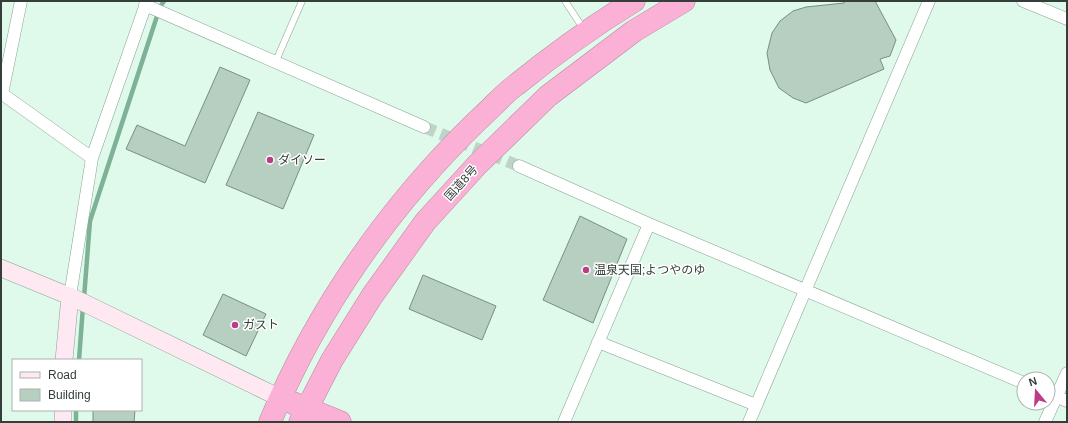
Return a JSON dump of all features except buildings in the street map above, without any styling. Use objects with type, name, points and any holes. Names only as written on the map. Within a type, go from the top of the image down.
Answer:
[{"type":"highway","points":[[270,422],[280,398],[310,340],[370,243],[442,155],[515,86],[554,40],[612,1]]},
{"type":"highway","points":[[515,86],[601,22],[634,1]]},
{"type":"highway","name":"国道8号","points":[[303,415],[332,360],[372,296],[425,222],[477,165],[548,96],[634,32],[684,1]]},
{"type":"highway","points":[[280,398],[303,415],[340,422]]},
{"type":"street","points":[[21,1],[2,93],[92,158]]},
{"type":"street","points":[[749,422],[929,1]]},
{"type":"street","points":[[1023,1],[1067,19]]},
{"type":"street","points":[[64,359],[92,158],[146,3],[169,17],[424,127]]},
{"type":"street","points":[[519,166],[648,224],[1016,380]]},
{"type":"street","points":[[564,422],[648,224]]},
{"type":"street","points":[[1,268],[94,307],[280,398]]},
{"type":"street","points":[[598,342],[756,405]]},
{"type":"street","points":[[1045,422],[1067,372]]},
{"type":"street","points":[[63,411],[63,422]]},
{"type":"lane","points":[[276,64],[302,1]]},
{"type":"lane","points":[[565,1],[579,22]]},
{"type":"waterway","points":[[84,298],[90,221],[160,7],[164,1]]},
{"type":"waterway","points":[[79,359],[83,306]]},
{"type":"waterway","points":[[76,411],[76,422]]},
{"type":"tunnel","points":[[424,127],[519,166]]},
{"type":"place","name":"ダイソー","points":[[270,160]]},
{"type":"place","name":"温泉天国;よつやのゆ","points":[[586,270]]},
{"type":"place","name":"ガスト","points":[[235,325]]}]
